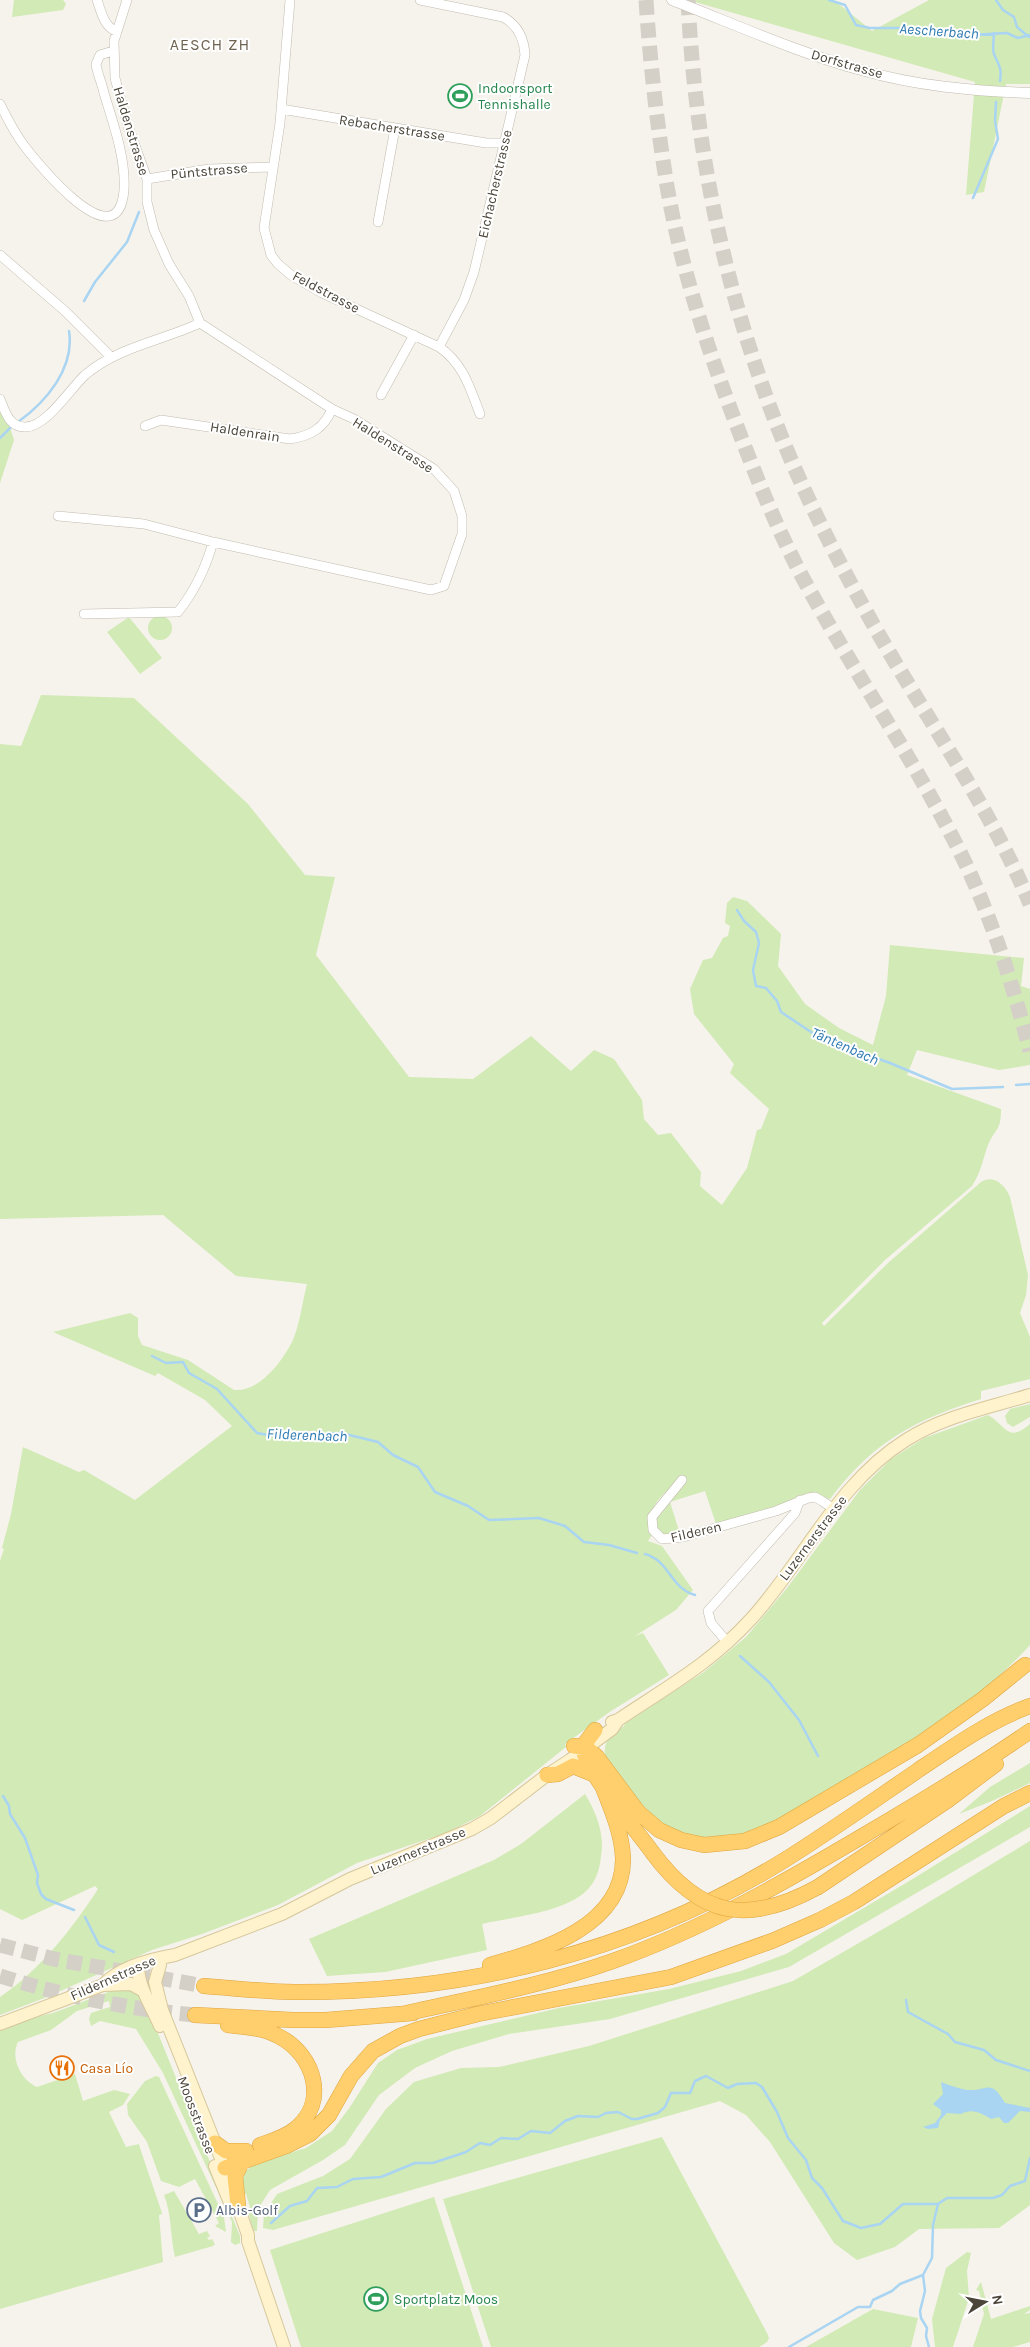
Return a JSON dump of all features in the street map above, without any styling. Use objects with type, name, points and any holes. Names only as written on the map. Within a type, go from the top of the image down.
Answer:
[{"type":"highway","points":[[585,1750],[638,1812],[659,1830],[681,1840],[704,1844],[717,1845],[745,1841],[779,1827],[918,1745],[946,1726],[1028,1662]]},
{"type":"highway","points":[[824,1834],[962,1725],[991,1700],[1028,1662]]},
{"type":"highway","points":[[204,1986],[291,1992],[361,1991],[409,1987],[477,1976],[554,1959],[604,1945],[652,1928],[724,1895],[824,1834],[981,1729],[1030,1706]]},
{"type":"highway","points":[[403,2014],[546,1982],[610,1962],[686,1932],[746,1903],[803,1871],[966,1773],[1030,1731]]},
{"type":"highway","points":[[585,1750],[597,1748],[600,1732]]},
{"type":"highway","points":[[546,1775],[558,1774],[573,1766],[597,1779],[671,1876],[686,1891],[700,1900],[726,1908],[750,1911],[788,1902],[818,1887],[956,1794],[1011,1753],[1030,1735]]},
{"type":"highway","points":[[409,1987],[492,1965],[536,1950],[584,1927],[604,1911],[619,1884],[623,1860],[617,1827],[585,1750]]},
{"type":"highway","points":[[215,2143],[226,2151],[243,2157],[286,2146],[310,2134],[329,2115],[352,2076],[365,2060],[386,2042],[419,2029],[478,2014],[670,1977],[792,1933],[837,1912],[985,1818],[1030,1792]]},
{"type":"highway","points":[[221,2166],[243,2157],[300,2125],[313,2101],[314,2084],[312,2071],[301,2052],[278,2036],[264,2030],[195,2018],[302,2020],[456,2009],[681,1968],[739,1953]]},
{"type":"highway","points":[[238,2205],[235,2176],[243,2157]]},
{"type":"main road","name":"Luzernerstrasse","points":[[282,1914],[350,1879],[472,1829],[491,1818],[546,1775],[556,1771],[585,1750],[600,1732],[688,1675],[728,1643],[769,1597],[834,1509],[876,1462],[907,1440],[956,1416],[1030,1395]]},
{"type":"main road","name":"Fildernstrasse","points":[[0,2024],[140,1970],[156,1958],[175,1955],[282,1914]]},
{"type":"main road","points":[[140,1970],[160,1965],[175,1955]]},
{"type":"main road","name":"Moosstrasse","points":[[160,1965],[155,1982],[162,2010]]},
{"type":"main road","name":"Moosstrasse","points":[[140,1970],[142,1990],[161,2028],[238,2205],[248,2241],[284,2347]]},
{"type":"main road","name":"Moosstrasse","points":[[140,1970],[162,2010],[215,2143],[244,2237],[248,2241]]},
{"type":"main road","points":[[103,1985],[131,1984],[142,1990]]},
{"type":"street","points":[[97,0],[106,23],[110,29],[116,31]]},
{"type":"street","name":"Haldenstrasse","points":[[58,516],[144,524],[212,542],[424,589],[438,589],[444,586],[462,534],[462,516],[454,491],[434,469],[354,419],[332,408],[200,323],[189,296],[160,247],[147,202],[147,179],[115,78],[113,51],[116,31],[127,0]]},
{"type":"street","name":"Feldstrasse","points":[[290,0],[281,109],[264,228],[271,255],[290,275],[322,293],[414,335],[450,355],[462,370],[480,414]]},
{"type":"street","name":"Eichacherstrasse","points":[[420,0],[503,17],[514,24],[525,45],[525,55],[474,272],[464,300],[438,348]]},
{"type":"street","name":"Dorfstrasse","points":[[672,0],[809,54],[862,70],[929,85],[984,92],[1030,93]]},
{"type":"street","points":[[0,104],[22,143],[52,180],[85,207],[106,218],[114,214],[123,198],[124,176],[96,64],[100,55],[113,51]]},
{"type":"street","name":"Rebacherstrasse","points":[[281,109],[486,143],[504,142]]},
{"type":"street","points":[[378,222],[395,128]]},
{"type":"street","name":"Püntstrasse","points":[[147,179],[209,169],[273,167]]},
{"type":"street","points":[[0,255],[58,305],[110,356]]},
{"type":"street","points":[[0,399],[14,425],[28,427],[50,413],[84,377],[110,356],[200,323]]},
{"type":"street","points":[[381,395],[414,335]]},
{"type":"street","name":"Haldenrain","points":[[145,426],[161,420],[290,439],[306,437],[319,429],[332,408]]},
{"type":"street","points":[[84,614],[178,612],[186,603],[207,562],[212,542]]},
{"type":"street","name":"Filderen","points":[[682,1480],[652,1517],[653,1530],[662,1539],[683,1537],[776,1511],[800,1500]]},
{"type":"street","points":[[728,1643],[711,1623],[708,1611],[795,1512],[800,1500],[815,1498],[834,1509]]},
{"type":"green space","points":[[14,0],[63,0],[66,4],[63,10],[12,17]]},
{"type":"green space","points":[[688,0],[834,0],[872,31],[929,0],[1030,0],[1030,84],[1006,84],[984,192],[966,195],[975,82]]},
{"type":"green space","points":[[0,404],[4,409],[14,440],[0,483]]},
{"type":"green space","points":[[160,616],[168,620],[172,628],[168,636],[160,640],[152,636],[148,628],[152,620]]},
{"type":"green space","points":[[129,617],[162,658],[140,674],[107,632]]},
{"type":"green space","points":[[41,695],[134,698],[248,804],[305,875],[335,877],[316,955],[409,1077],[473,1079],[531,1036],[571,1071],[594,1050],[614,1059],[642,1100],[644,1119],[658,1135],[671,1133],[701,1172],[700,1186],[722,1205],[747,1168],[757,1130],[761,1129],[769,1109],[730,1073],[734,1064],[694,1014],[690,989],[703,960],[712,958],[723,938],[728,936],[730,926],[725,923],[727,903],[733,897],[747,901],[781,934],[778,966],[805,1004],[839,1028],[873,1045],[886,996],[890,945],[1024,958],[1021,986],[1030,989],[1030,1065],[999,1070],[917,1050],[907,1075],[1001,1109],[999,1126],[988,1145],[980,1170],[972,1186],[885,1260],[822,1323],[824,1326],[888,1263],[981,1182],[990,1179],[995,1180],[1005,1188],[1010,1197],[1028,1275],[1026,1295],[1020,1313],[1030,1337],[1030,1379],[981,1391],[981,1399],[935,1415],[896,1436],[862,1462],[830,1499],[808,1493],[785,1504],[716,1524],[705,1491],[670,1502],[680,1534],[662,1535],[656,1530],[654,1516],[676,1482],[659,1499],[652,1511],[652,1535],[648,1541],[662,1546],[693,1590],[676,1610],[635,1636],[643,1633],[669,1675],[611,1711],[565,1744],[566,1747],[480,1816],[446,1833],[357,1863],[278,1905],[202,1934],[152,1950],[47,1997],[0,2015],[0,1997],[42,1962],[66,1934],[98,1889],[95,1886],[22,1920],[0,1909],[0,1561],[4,1549],[2,1548],[11,1514],[23,1447],[79,1472],[84,1470],[135,1500],[232,1426],[205,1400],[158,1373],[155,1376],[53,1332],[130,1313],[138,1318],[138,1336],[142,1345],[188,1360],[234,1390],[243,1389],[260,1382],[268,1375],[291,1344],[297,1330],[307,1284],[236,1276],[163,1215],[0,1219],[0,744],[21,746]]},
{"type":"green space","points":[[1030,1404],[1030,1417],[1013,1427],[1007,1423],[1005,1416],[1010,1409]]},
{"type":"green space","points":[[988,1415],[1012,1433],[1022,1430],[1030,1424],[1030,1645],[985,1688],[961,1707],[883,1758],[770,1826],[734,1837],[705,1840],[672,1830],[649,1813],[630,1792],[605,1756],[605,1745],[609,1738],[624,1726],[625,1723],[704,1672],[746,1637],[787,1588],[860,1490],[891,1459],[924,1438]]},
{"type":"green space","points":[[1030,1763],[1030,1783],[959,1814],[990,1787]]},
{"type":"green space","points":[[585,1794],[599,1823],[602,1848],[596,1877],[589,1888],[580,1896],[554,1908],[482,1924],[487,1950],[385,1972],[327,1976],[309,1939],[494,1860],[521,1844]]},
{"type":"green space","points":[[1030,1806],[1030,1827],[789,1967],[610,2019],[509,2034],[452,2051],[415,2068],[379,2095],[345,2145],[323,2160],[270,2190],[258,2209],[257,2231],[253,2231],[248,2211],[250,2207],[246,2194],[242,2192],[242,2180],[246,2171],[256,2163],[306,2148],[332,2131],[378,2063],[397,2050],[427,2039],[559,2008],[669,1989],[741,1971],[786,1954],[911,1880]]},
{"type":"green space","points":[[1030,1841],[1030,2205],[999,2228],[919,2229],[895,2247],[857,2260],[834,2243],[770,2142],[746,2115],[720,2101],[273,2230],[263,2228],[264,2214],[277,2194],[323,2176],[350,2159],[386,2109],[414,2082],[461,2068],[499,2067],[589,2046],[793,1981]]},
{"type":"green space","points":[[119,1988],[137,1990],[149,2011],[240,2236],[240,2243],[235,2245],[231,2242],[232,2222],[163,2073],[136,2029],[100,2021],[91,2026],[89,2019],[91,2013],[110,2007],[109,2001],[77,2011],[51,2030],[18,2042],[15,2055],[16,2061],[18,2068],[26,2079],[37,2087],[75,2074],[83,2101],[114,2090],[130,2094],[123,2105],[109,2112],[126,2147],[139,2144],[162,2214],[159,2215],[163,2262],[0,2309],[0,2028],[19,2021],[53,2013]]},
{"type":"green space","points":[[156,2076],[159,2077],[224,2217],[226,2232],[215,2226],[219,2223],[195,2179],[179,2187],[161,2181],[147,2142],[128,2115],[127,2104],[145,2081]]},
{"type":"green space","points":[[662,2137],[767,2333],[769,2338],[767,2342],[759,2347],[491,2347],[443,2199]]},
{"type":"green space","points":[[174,2191],[199,2234],[207,2231],[210,2236],[207,2238],[209,2240],[212,2239],[215,2244],[213,2246],[175,2257],[164,2195]]},
{"type":"green space","name":"Sportplatz Moos","points":[[434,2197],[483,2347],[301,2347],[270,2250]]},
{"type":"green space","points":[[967,2252],[971,2253],[967,2271],[969,2298],[953,2347],[935,2347],[932,2319],[946,2268]]},
{"type":"green space","points":[[981,2282],[991,2319],[1030,2306],[1030,2310],[1024,2314],[1030,2313],[1030,2342],[1013,2347],[973,2347],[984,2314],[979,2291],[976,2290]]},
{"type":"green space","points":[[873,2309],[918,2318],[911,2347],[806,2347]]},
{"type":"water","points":[[941,2082],[968,2090],[992,2088],[1005,2103],[1030,2108],[1030,2112],[1020,2111],[1008,2123],[1004,2123],[999,2117],[991,2119],[973,2111],[961,2114],[947,2113],[940,2120],[938,2128],[928,2129],[923,2127],[935,2123],[941,2115],[941,2110],[933,2104],[943,2094]]},
{"type":"waterway","name":"Aescherbach","points":[[829,0],[845,5],[856,25],[870,28],[928,28],[970,35],[1007,33],[1018,38],[1030,35]]},
{"type":"waterway","points":[[996,0],[1003,10],[1014,17],[1017,27],[1029,37]]},
{"type":"waterway","points":[[994,33],[993,52],[999,64],[1000,81]]},
{"type":"waterway","points":[[973,198],[998,139],[995,121],[996,102]]},
{"type":"waterway","points":[[84,301],[95,282],[127,242],[139,212]]},
{"type":"waterway","points":[[18,422],[39,405],[63,371],[70,345],[69,331]]},
{"type":"waterway","points":[[0,438],[13,425]]},
{"type":"waterway","name":"Täntenbach","points":[[737,910],[744,921],[756,932],[759,943],[753,970],[756,986],[766,988],[777,1001],[781,1012],[820,1038],[890,1063],[952,1089],[1003,1087]]},
{"type":"waterway","name":"Täntenbach","points":[[1016,1085],[1030,1084]]},
{"type":"waterway","name":"Filderenbach","points":[[152,1356],[166,1363],[183,1362],[189,1373],[217,1389],[257,1433],[279,1437],[341,1433],[378,1442],[393,1455],[418,1467],[435,1492],[468,1506],[489,1520],[539,1518],[565,1526],[584,1542],[609,1545],[637,1553]]},
{"type":"waterway","name":"Filderenbach","points":[[645,1554],[660,1562],[680,1587],[695,1595]]},
{"type":"waterway","name":"Filderenbach","points":[[740,1656],[769,1682],[799,1720],[818,1756]]},
{"type":"waterway","points":[[3,1796],[9,1806],[10,1814],[25,1838],[38,1875],[37,1883],[41,1894],[46,1899],[74,1910]]},
{"type":"waterway","points":[[85,1917],[99,1945],[114,1952]]},
{"type":"waterway","name":"Filderenbach","points":[[906,2000],[908,2012],[948,2034],[955,2042],[984,2050],[996,2060],[1030,2071]]},
{"type":"waterway","points":[[271,2223],[290,2206],[307,2201],[317,2188],[337,2187],[353,2179],[381,2177],[415,2163],[433,2163],[466,2152],[480,2143],[490,2145],[501,2138],[518,2139],[531,2131],[550,2133],[565,2121],[578,2116],[598,2117],[606,2113],[618,2112],[632,2119],[637,2119],[658,2113],[665,2107],[671,2093],[690,2093],[695,2081],[706,2076],[728,2088],[737,2084],[756,2083],[762,2087],[777,2112],[788,2138],[806,2160],[812,2178],[822,2188],[843,2221],[861,2228],[880,2224],[903,2204],[938,2204]]},
{"type":"waterway","points":[[789,2347],[858,2307],[870,2307],[873,2300],[892,2291],[900,2284],[923,2275],[932,2258],[933,2225],[938,2204],[947,2198],[993,2198],[1002,2195],[1010,2186],[1025,2181],[1030,2158]]},
{"type":"waterway","points":[[923,2275],[925,2291],[920,2311],[921,2318],[927,2328],[926,2336],[929,2347]]},
{"type":"tunnel","points":[[646,0],[657,117],[673,219],[689,284],[731,411],[764,495],[796,565],[922,780],[970,872],[999,947],[1030,1051]]},
{"type":"tunnel","points":[[688,0],[696,96],[710,190],[731,284],[769,405],[805,492],[847,576],[883,642],[993,826],[1030,904]]},
{"type":"tunnel","points":[[0,1945],[54,1959],[204,1986]]},
{"type":"tunnel","points":[[0,1976],[96,2001],[195,2015]]},
{"type":"place","name":"Indoorsport Tennishalle","points":[[460,96]]},
{"type":"place","name":"Casa Lío","points":[[62,2068]]},
{"type":"place","name":"Albis-Golf","points":[[199,2210]]},
{"type":"place","name":"Sportplatz Moos","points":[[376,2299]]},
{"type":"district","name":"AESCH ZH","points":[[210,44]]}]
